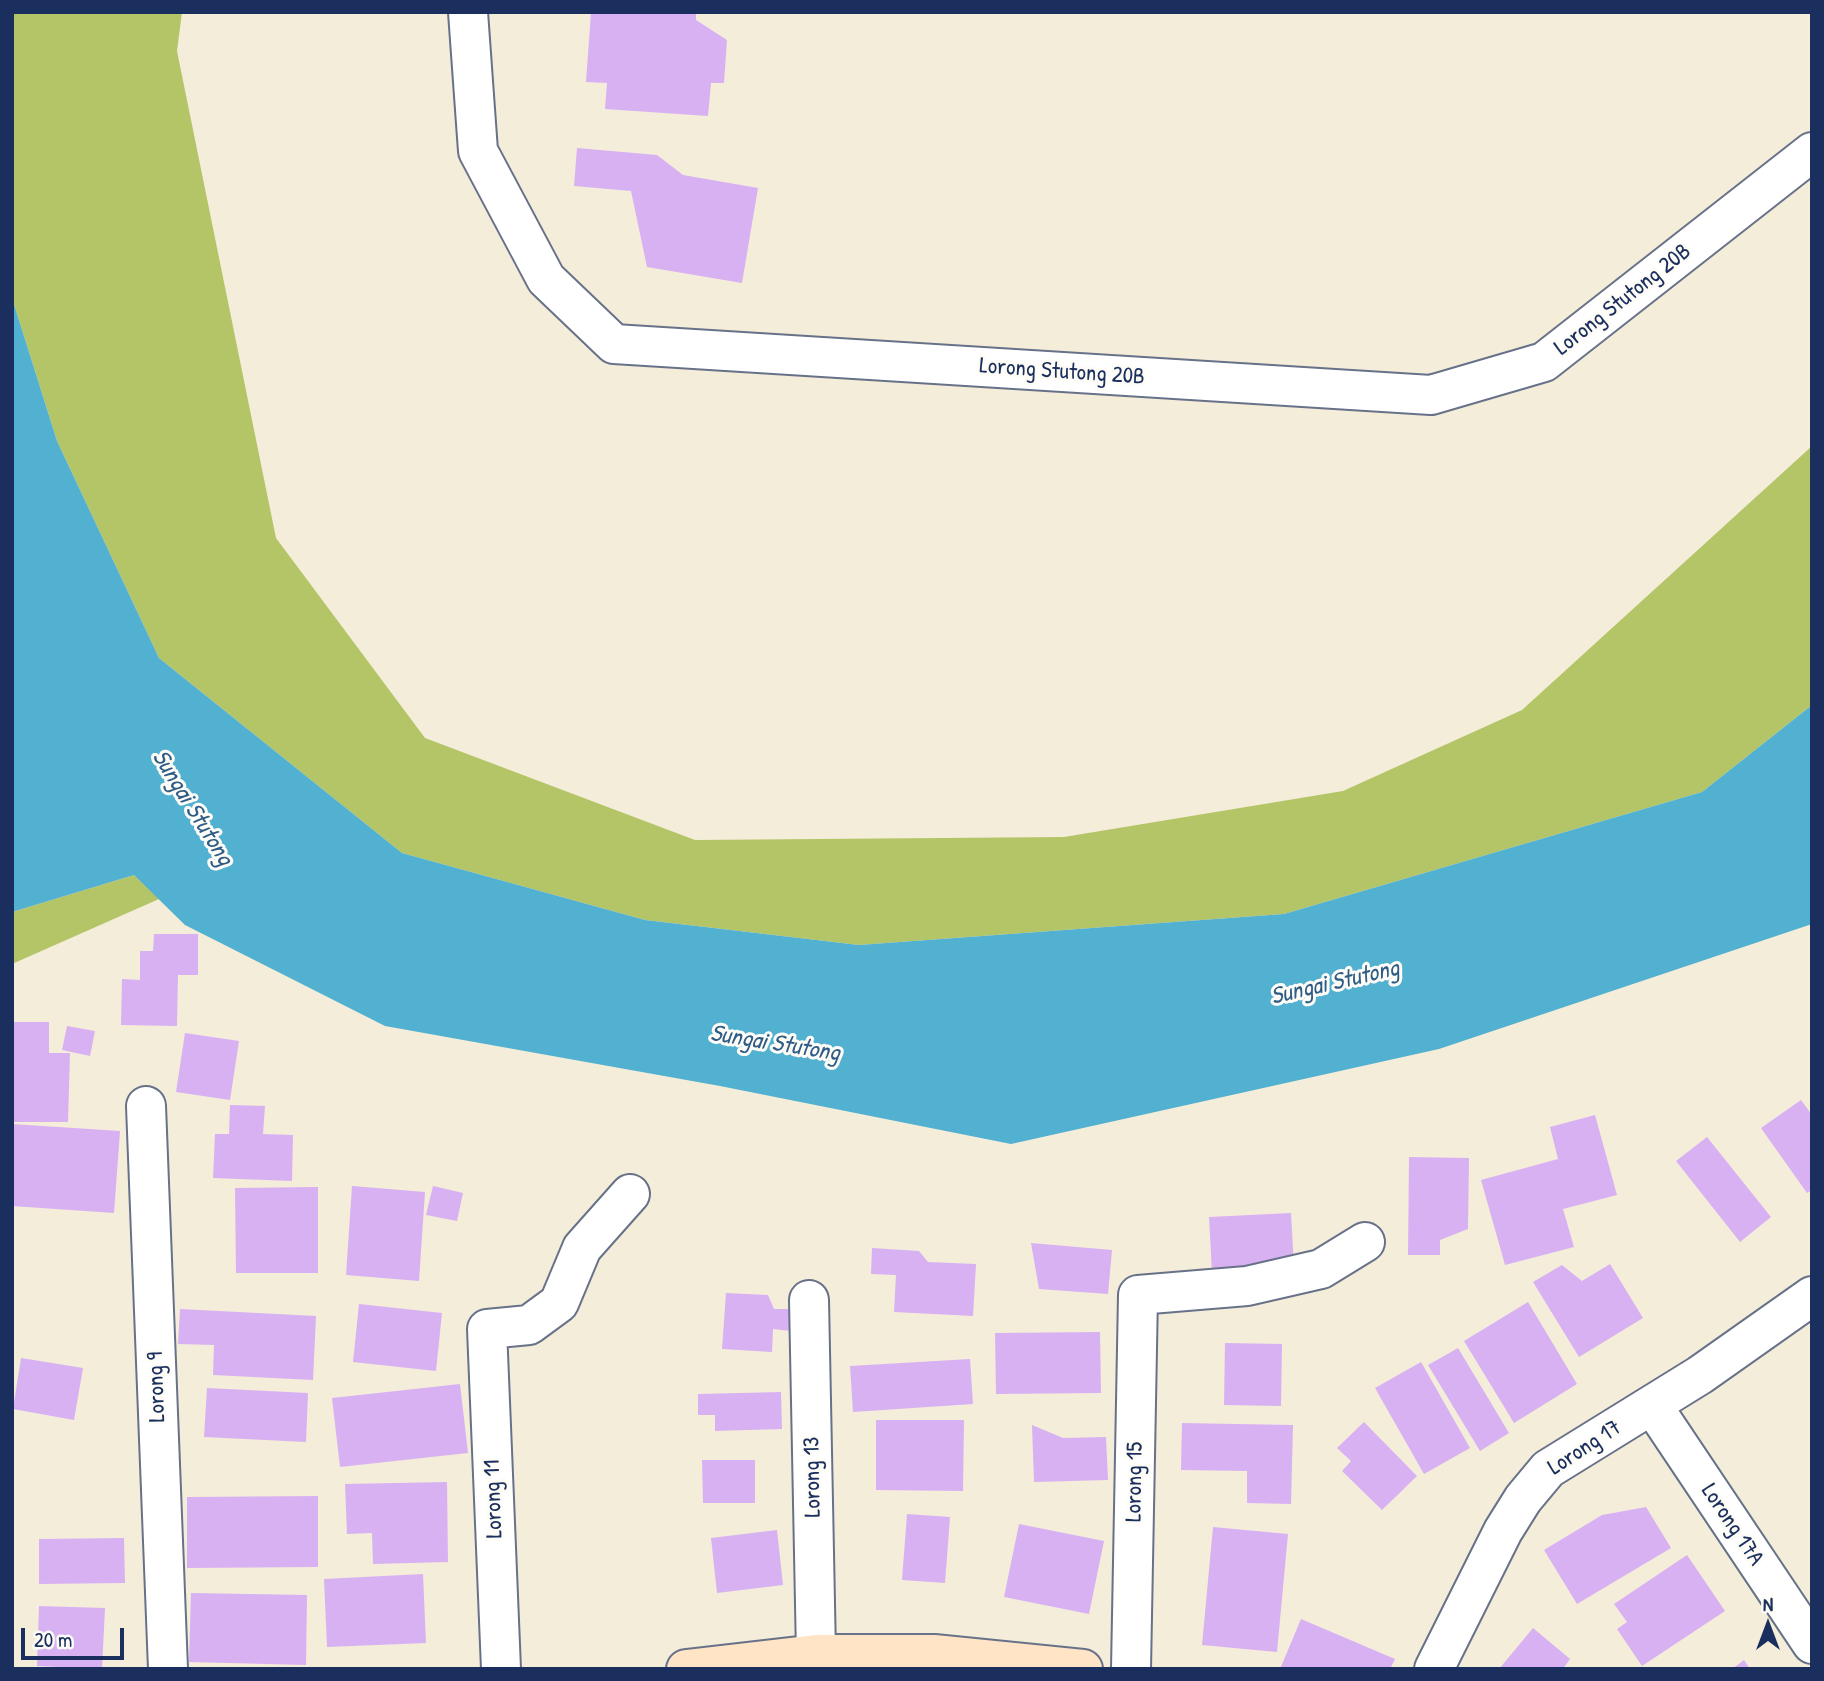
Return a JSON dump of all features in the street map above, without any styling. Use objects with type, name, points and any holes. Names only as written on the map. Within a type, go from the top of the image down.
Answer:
[{"type":"street","name":"Lorong Stutong 20B","points":[[468,12],[478,151],[546,279],[614,344],[1431,395],[1544,362],[1812,152]]},
{"type":"street","name":"Lorong 9","points":[[146,1106],[169,1669]]},
{"type":"street","name":"Lorong 11","points":[[501,1669],[487,1329],[529,1325],[559,1303],[582,1248],[630,1194]]},
{"type":"street","name":"Lorong 15","points":[[1131,1669],[1138,1295],[1247,1286],[1321,1269],[1365,1242]]},
{"type":"street","name":"Lorong 17","points":[[1434,1669],[1503,1531],[1523,1499],[1548,1469],[1700,1375],[1812,1296]]},
{"type":"street","name":"Lorong 13","points":[[809,1300],[816,1654]]},
{"type":"street","name":"Lorong 17A","points":[[1652,1405],[1812,1644]]},
{"type":"street","points":[[686,1669],[816,1654],[934,1654],[1083,1669]]},
{"type":"green space","points":[[12,12],[182,12],[177,51],[276,538],[425,738],[695,840],[1064,837],[1343,791],[1522,710],[1812,446],[1812,705],[1702,792],[1284,914],[859,945],[645,920],[402,853],[159,658],[57,441],[12,298]]},
{"type":"green space","points":[[134,875],[159,899],[12,964],[12,912]]},
{"type":"water","name":"Sungai Stutong","points":[[12,298],[57,441],[159,658],[402,853],[645,920],[859,945],[1284,914],[1702,792],[1812,705],[1812,924],[1439,1049],[1011,1144],[720,1086],[385,1026],[185,925],[134,875],[12,912]]},
{"type":"building","points":[[591,12],[696,12],[696,20],[727,40],[724,83],[711,83],[708,116],[605,109],[607,83],[586,82]]},
{"type":"building","points":[[577,148],[657,155],[683,175],[758,188],[742,283],[647,267],[631,191],[574,186]]},
{"type":"building","points":[[154,934],[198,934],[198,975],[178,975],[177,1026],[121,1025],[122,979],[140,980],[140,951],[153,951]]},
{"type":"building","points":[[12,1022],[49,1022],[49,1053],[70,1053],[68,1122],[12,1122]]},
{"type":"building","points":[[67,1026],[95,1031],[90,1056],[62,1050]]},
{"type":"building","points":[[185,1033],[239,1041],[230,1100],[176,1092]]},
{"type":"building","points":[[1801,1100],[1812,1115],[1812,1190],[1807,1193],[1761,1128]]},
{"type":"building","points":[[230,1105],[265,1106],[263,1134],[293,1135],[292,1181],[213,1178],[215,1134],[229,1134]]},
{"type":"building","points":[[1595,1115],[1617,1195],[1563,1209],[1574,1247],[1505,1265],[1481,1180],[1558,1159],[1550,1127]]},
{"type":"building","points":[[12,1124],[120,1131],[114,1213],[12,1206]]},
{"type":"building","points":[[1707,1137],[1771,1217],[1740,1242],[1676,1161]]},
{"type":"building","points":[[1409,1157],[1469,1158],[1468,1229],[1440,1240],[1440,1255],[1408,1255]]},
{"type":"building","points":[[352,1186],[425,1192],[419,1281],[346,1275]]},
{"type":"building","points":[[433,1186],[463,1193],[457,1221],[426,1215]]},
{"type":"building","points":[[318,1187],[318,1273],[236,1273],[235,1188]]},
{"type":"building","points":[[1291,1213],[1294,1267],[1212,1273],[1209,1217]]},
{"type":"building","points":[[1031,1243],[1112,1250],[1108,1294],[1039,1289]]},
{"type":"building","points":[[872,1248],[919,1251],[928,1262],[976,1264],[973,1316],[894,1312],[896,1275],[871,1274]]},
{"type":"building","points":[[1610,1264],[1643,1318],[1579,1357],[1533,1282],[1562,1265],[1582,1281]]},
{"type":"building","points":[[726,1293],[768,1295],[774,1309],[792,1309],[791,1331],[773,1329],[772,1352],[722,1349]]},
{"type":"building","points":[[1528,1302],[1577,1384],[1514,1423],[1464,1341]]},
{"type":"building","points":[[359,1304],[442,1313],[436,1371],[353,1362]]},
{"type":"building","points":[[180,1309],[316,1316],[313,1380],[213,1375],[214,1345],[178,1344]]},
{"type":"building","points":[[1100,1332],[1101,1393],[996,1394],[995,1333]]},
{"type":"building","points":[[1225,1343],[1282,1344],[1281,1406],[1224,1405]]},
{"type":"building","points":[[1458,1348],[1509,1433],[1480,1451],[1428,1365]]},
{"type":"building","points":[[21,1358],[83,1368],[74,1420],[13,1409]]},
{"type":"building","points":[[970,1359],[973,1404],[853,1412],[850,1366]]},
{"type":"building","points":[[1421,1362],[1470,1448],[1424,1474],[1375,1388]]},
{"type":"building","points":[[460,1384],[468,1453],[340,1467],[332,1398]]},
{"type":"building","points":[[207,1388],[308,1393],[306,1442],[204,1437]]},
{"type":"building","points":[[781,1392],[782,1429],[715,1431],[715,1415],[698,1415],[698,1394]]},
{"type":"building","points":[[876,1420],[964,1420],[963,1491],[876,1490]]},
{"type":"building","points":[[1364,1422],[1417,1476],[1382,1510],[1342,1471],[1351,1461],[1337,1448]]},
{"type":"building","points":[[1182,1423],[1293,1425],[1291,1504],[1247,1503],[1247,1471],[1181,1470]]},
{"type":"building","points":[[1032,1425],[1063,1438],[1106,1437],[1108,1480],[1034,1482]]},
{"type":"building","points":[[702,1460],[755,1460],[755,1503],[703,1503]]},
{"type":"building","points":[[447,1482],[448,1562],[373,1564],[372,1533],[347,1534],[345,1484]]},
{"type":"building","points":[[318,1496],[318,1567],[187,1568],[187,1497]]},
{"type":"building","points":[[1646,1507],[1671,1548],[1577,1604],[1544,1550],[1602,1515]]},
{"type":"building","points":[[907,1514],[950,1517],[945,1583],[902,1580]]},
{"type":"building","points":[[1019,1524],[1104,1541],[1089,1614],[1004,1597]]},
{"type":"building","points":[[1213,1527],[1288,1534],[1277,1652],[1202,1645]]},
{"type":"building","points":[[777,1530],[783,1585],[717,1593],[711,1538]]},
{"type":"building","points":[[124,1538],[125,1583],[39,1584],[39,1539]]},
{"type":"building","points":[[1687,1555],[1725,1611],[1642,1666],[1617,1629],[1627,1622],[1614,1604]]},
{"type":"building","points":[[423,1574],[426,1643],[327,1647],[324,1579]]},
{"type":"building","points":[[191,1593],[307,1595],[306,1665],[189,1662]]},
{"type":"building","points":[[39,1606],[105,1608],[102,1669],[37,1666]]},
{"type":"building","points":[[1301,1619],[1395,1659],[1390,1669],[1280,1669]]},
{"type":"building","points":[[1533,1628],[1570,1659],[1563,1669],[1499,1669]]},
{"type":"building","points":[[1744,1660],[1750,1669],[1732,1669]]}]
